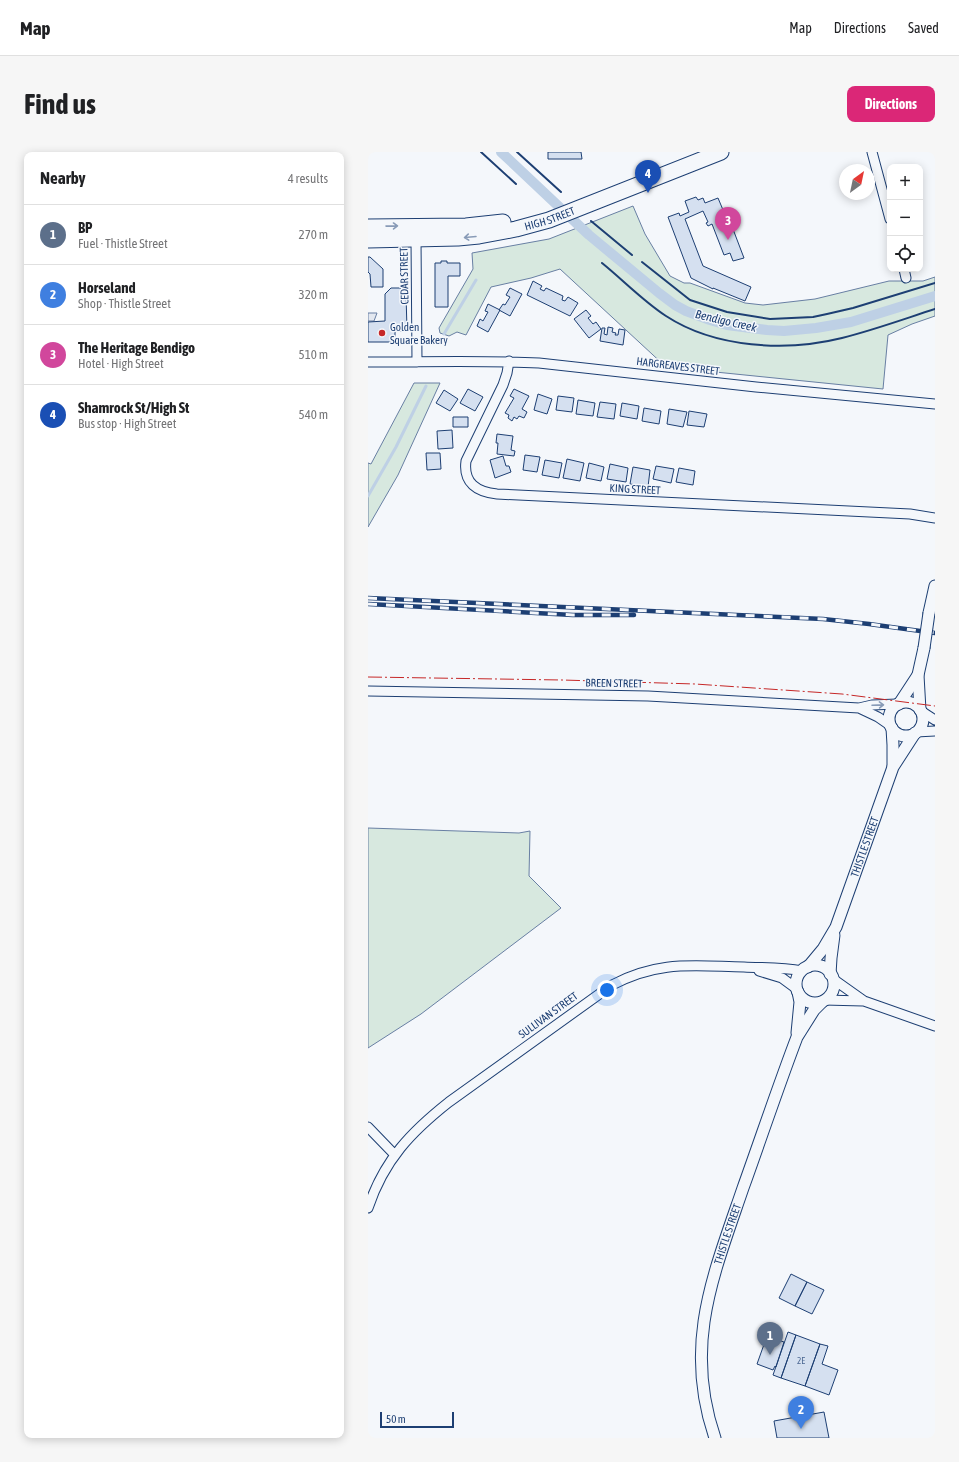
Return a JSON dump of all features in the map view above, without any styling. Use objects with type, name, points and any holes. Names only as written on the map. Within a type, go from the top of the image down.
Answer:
[{"type":"highway","name":"HIGH STREET","points":[[368,240],[416,232],[488,225],[546,216],[696,152]]},
{"type":"highway","name":"HIGH STREET","points":[[576,204],[721,152]]},
{"type":"highway","name":"HIGH STREET","points":[[368,227],[416,232]]},
{"type":"street","points":[[872,152],[887,208]]},
{"type":"street","name":"CEDAR STREET","points":[[416,232],[417,362]]},
{"type":"street","points":[[905,272],[906,278]]},
{"type":"street","name":"HARGREAVES STREET","points":[[368,362],[509,361],[565,365],[756,387],[935,404]]},
{"type":"street","name":"KING STREET","points":[[509,361],[503,385],[466,461],[465,473],[468,480],[472,485],[483,492],[910,514],[935,518]]},
{"type":"street","points":[[916,732],[922,723],[918,674],[935,586]]},
{"type":"street","points":[[918,674],[891,712],[889,721],[895,732],[905,736],[916,732],[935,731]]},
{"type":"street","name":"BREEN STREET","points":[[368,691],[648,696],[859,708],[872,705],[898,704]]},
{"type":"street","points":[[898,704],[908,702],[917,706],[921,711],[935,720]]},
{"type":"street","name":"BREEN STREET","points":[[859,708],[878,717],[891,727]]},
{"type":"street","name":"THISTLE STREET","points":[[891,727],[893,767]]},
{"type":"street","name":"THISTLE STREET","points":[[805,969],[823,949],[836,927],[893,767],[916,732]]},
{"type":"street","name":"THISTLE STREET","points":[[832,976],[831,961],[836,927]]},
{"type":"street","points":[[864,1001],[832,976],[826,969],[820,966],[814,965],[805,969],[798,976],[796,982],[798,990],[806,1000],[811,1002],[834,999],[864,1001],[935,1026]]},
{"type":"street","name":"SULLIVAN STREET","points":[[368,1208],[377,1185],[395,1155],[414,1131],[449,1102],[596,995],[626,977],[640,972],[671,966],[746,968],[777,967],[805,969]]},
{"type":"street","name":"SULLIVAN STREET","points":[[746,968],[782,978],[798,990]]},
{"type":"street","points":[[823,1001],[832,991],[832,976]]},
{"type":"street","name":"THISTLE STREET","points":[[797,1037],[800,1002],[798,990]]},
{"type":"street","name":"THISTLE STREET","points":[[715,1438],[705,1401],[701,1371],[701,1337],[707,1301],[722,1251],[797,1037],[814,1010],[823,1001]]},
{"type":"street","points":[[368,1127],[395,1155]]},
{"type":"shaded area","points":[[633,206],[645,234],[670,276],[684,283],[690,283],[745,303],[763,305],[815,299],[889,281],[923,281],[935,277],[935,316],[912,324],[888,335],[883,389],[666,367],[560,269],[531,278],[491,287],[466,335],[457,332],[449,336],[440,333],[439,328],[473,269],[472,253],[549,239]]},
{"type":"shaded area","points":[[368,313],[377,313],[374,321],[368,321]]},
{"type":"shaded area","points":[[414,383],[440,383],[398,475],[368,527],[368,463],[371,464]]},
{"type":"shaded area","points":[[368,828],[519,833],[530,831],[529,876],[561,908],[421,1014],[368,1048]]},
{"type":"building","points":[[548,152],[581,152],[582,159],[548,159]]},
{"type":"building","points":[[696,197],[698,200],[703,198],[705,203],[718,198],[726,217],[728,216],[744,258],[733,261],[730,253],[724,255],[712,224],[708,226],[706,223],[708,222],[703,211],[685,219],[703,266],[751,287],[745,301],[713,289],[691,278],[668,217],[679,213],[680,216],[689,212],[685,201]]},
{"type":"building","points":[[368,257],[370,257],[383,269],[383,287],[371,287],[370,274],[368,272]]},
{"type":"building","points":[[441,261],[447,261],[447,263],[460,263],[460,276],[448,276],[448,307],[435,307],[435,263],[441,263]]},
{"type":"building","points":[[533,281],[542,286],[540,289],[544,291],[546,288],[563,296],[562,300],[565,301],[568,297],[578,303],[570,316],[527,295]]},
{"type":"building","points":[[391,288],[400,288],[406,294],[407,330],[395,331],[395,342],[368,342],[368,322],[385,321],[385,294]]},
{"type":"building","points":[[510,288],[522,294],[510,316],[499,310],[503,304],[505,305],[510,297],[506,295]]},
{"type":"building","points":[[488,304],[500,310],[488,332],[477,326],[480,319],[483,321],[488,312],[485,311]]},
{"type":"building","points":[[586,310],[591,316],[588,318],[593,324],[596,322],[601,329],[589,338],[574,319]]},
{"type":"building","points":[[608,327],[613,328],[612,332],[616,333],[615,335],[618,335],[619,329],[625,330],[623,345],[600,341],[602,328],[605,328],[604,334],[607,335]]},
{"type":"building","points":[[468,389],[483,397],[475,411],[460,403]]},
{"type":"building","points":[[514,389],[529,396],[522,409],[527,412],[524,418],[519,416],[517,419],[514,417],[512,421],[508,418],[509,415],[505,413],[514,398],[510,396]]},
{"type":"building","points":[[444,390],[458,399],[450,411],[436,403]]},
{"type":"building","points":[[538,394],[552,399],[547,414],[534,410]]},
{"type":"building","points":[[558,396],[574,398],[572,412],[556,410]]},
{"type":"building","points":[[578,400],[595,403],[593,416],[576,414]]},
{"type":"building","points":[[600,402],[616,404],[614,419],[597,417]]},
{"type":"building","points":[[622,403],[639,406],[637,419],[620,416]]},
{"type":"building","points":[[644,408],[661,411],[659,424],[642,421]]},
{"type":"building","points":[[669,409],[687,412],[683,427],[667,424]]},
{"type":"building","points":[[689,411],[707,414],[704,427],[687,425]]},
{"type":"building","points":[[453,417],[468,417],[468,427],[453,427]]},
{"type":"building","points":[[452,430],[453,448],[438,449],[437,431]]},
{"type":"building","points":[[497,434],[513,436],[511,450],[515,451],[514,456],[497,454]]},
{"type":"building","points":[[426,453],[440,453],[441,469],[427,470]]},
{"type":"building","points":[[525,455],[540,457],[537,472],[523,470]]},
{"type":"building","points":[[503,456],[506,466],[509,466],[511,472],[495,478],[490,460]]},
{"type":"building","points":[[567,459],[584,463],[580,481],[563,478]]},
{"type":"building","points":[[545,460],[562,463],[559,478],[542,475]]},
{"type":"building","points":[[589,463],[604,467],[601,481],[586,478]]},
{"type":"building","points":[[610,464],[628,468],[626,482],[607,479]]},
{"type":"building","points":[[656,466],[674,469],[671,483],[653,479]]},
{"type":"building","points":[[633,467],[650,470],[648,487],[630,484]]},
{"type":"building","points":[[679,468],[695,471],[693,485],[676,482]]},
{"type":"building","points":[[791,1274],[807,1282],[795,1306],[779,1298]]},
{"type":"building","points":[[807,1282],[824,1290],[812,1314],[795,1306]]},
{"type":"building","points":[[788,1332],[796,1335],[781,1378],[773,1375]]},
{"type":"building","points":[[796,1335],[820,1344],[805,1386],[781,1378]]},
{"type":"building","points":[[767,1336],[784,1342],[776,1367],[775,1366],[773,1370],[757,1364]]},
{"type":"building","points":[[820,1344],[828,1346],[822,1364],[838,1370],[829,1395],[805,1386]]},
{"type":"building","points":[[824,1412],[829,1438],[777,1438],[774,1421]]},
{"type":"waterway","name":"Bendigo Creek","points":[[501,152],[589,235],[659,293],[686,311],[710,320],[727,325],[767,330],[784,331],[816,328],[851,322],[935,296]]},
{"type":"waterway","points":[[444,334],[476,280]]},
{"type":"waterway","points":[[368,496],[396,447],[426,386]]},
{"type":"railway","points":[[368,598],[823,619],[935,633]]},
{"type":"railway","points":[[368,604],[573,615],[634,615]]},
{"type":"wall","points":[[481,152],[516,184]]},
{"type":"wall","points":[[517,152],[561,192]]},
{"type":"wall","points":[[591,221],[632,255]]},
{"type":"wall","points":[[642,262],[690,300],[727,312],[770,319],[813,317],[827,314],[853,308],[935,283]]},
{"type":"wall","points":[[602,263],[641,297],[666,316],[685,327],[728,341],[775,346],[820,342],[866,332],[935,309]]},
{"type":"power","points":[[368,677],[695,684],[842,694],[935,706]]},
{"type":"place","name":"Shamrock St/High St","points":[[648,193]]},
{"type":"place","name":"The Heritage Bendigo","points":[[728,240]]},
{"type":"place","name":"Golden Square Bakery","points":[[382,333]]},
{"type":"place","name":"BP","points":[[770,1355]]},
{"type":"place","name":"Horseland","points":[[801,1429]]}]
